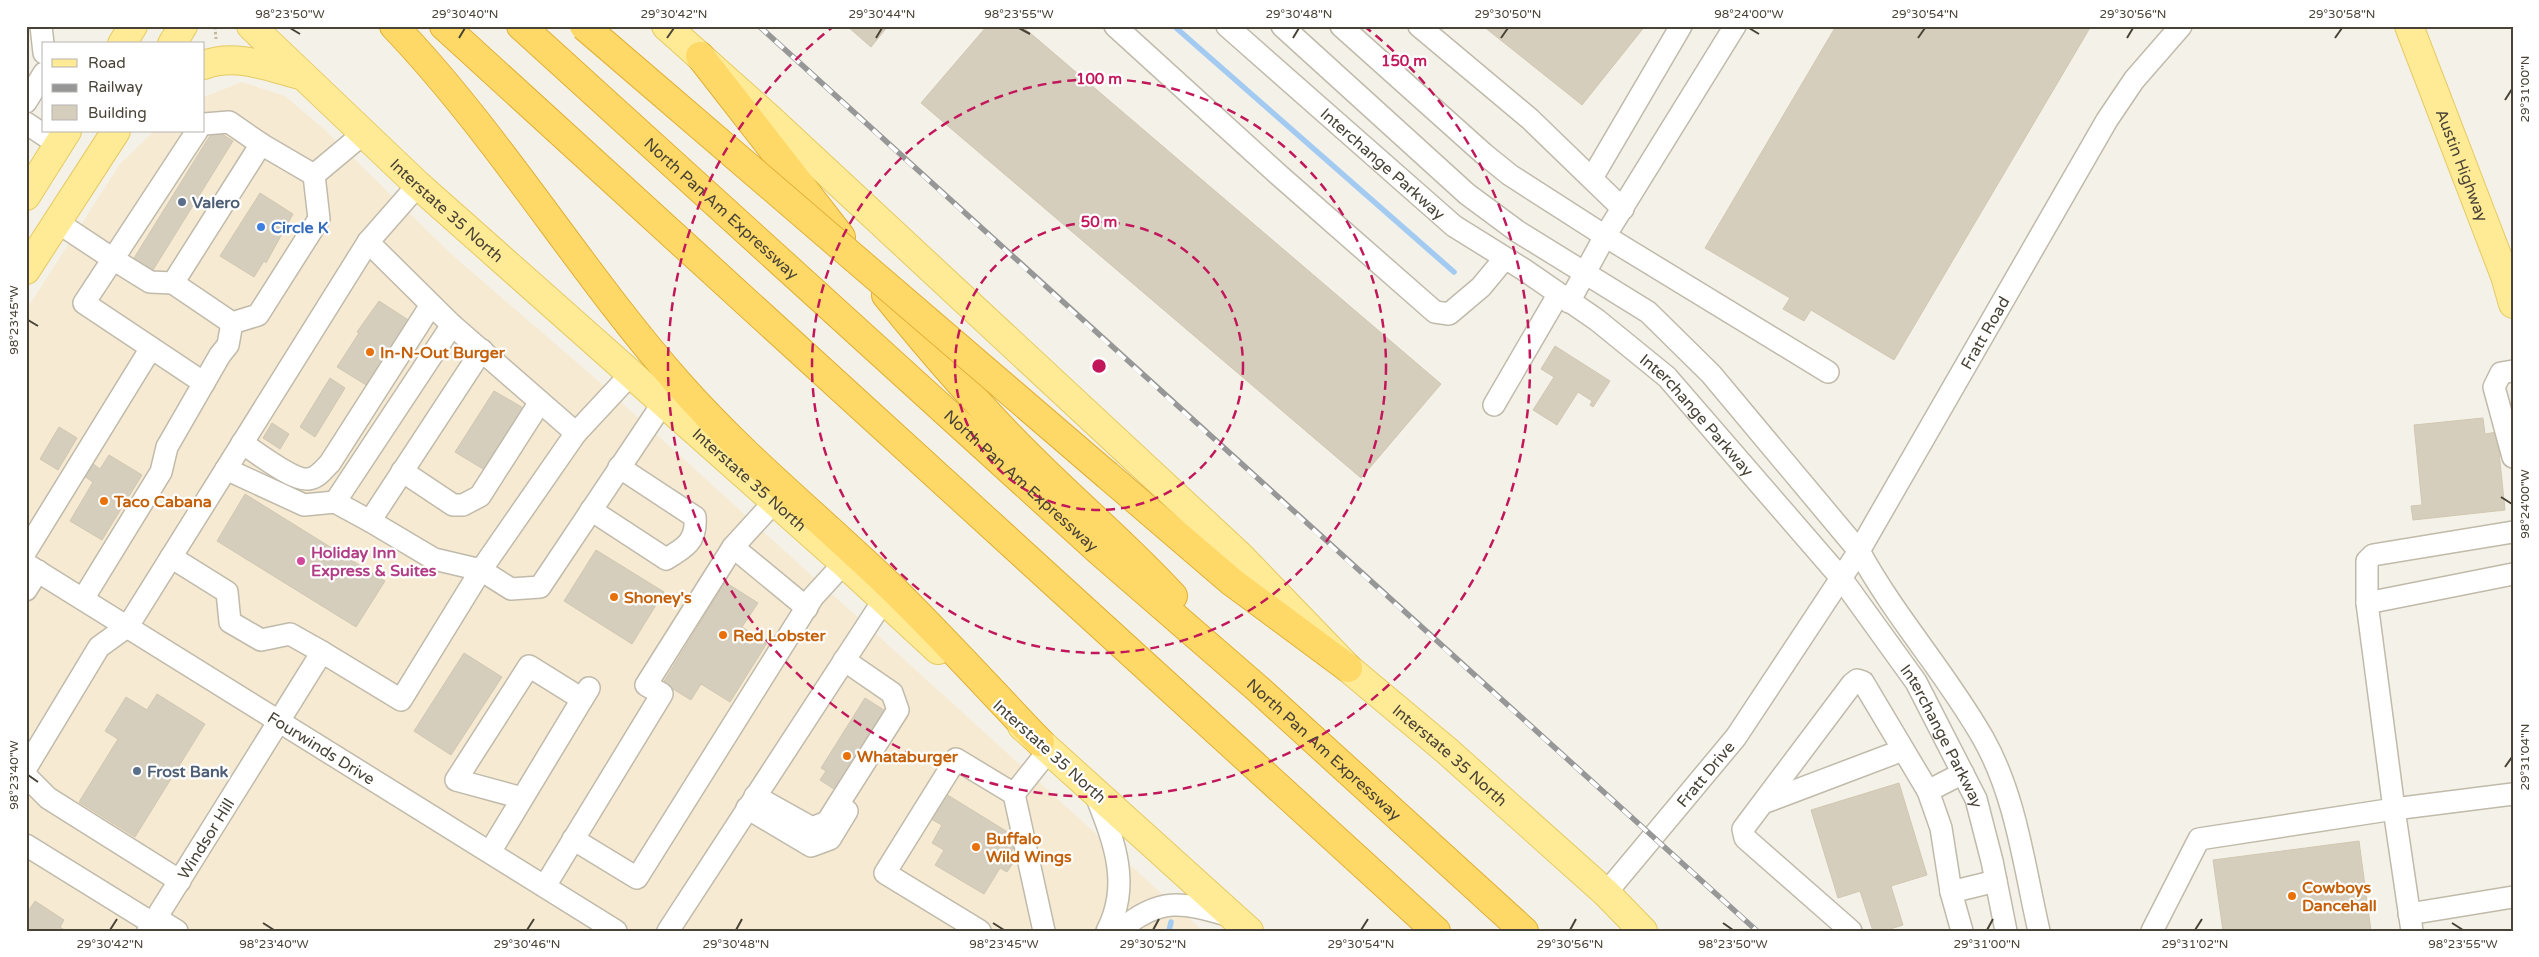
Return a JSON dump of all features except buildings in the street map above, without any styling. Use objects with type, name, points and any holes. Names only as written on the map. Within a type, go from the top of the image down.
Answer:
[{"type":"highway","points":[[394,26],[462,106],[635,333],[698,406],[784,490],[894,591],[1044,746]]},
{"type":"highway","points":[[444,26],[1436,931]]},
{"type":"highway","name":"North Pan Am Expressway","points":[[521,26],[1099,551],[1257,688],[1524,931]]},
{"type":"highway","points":[[584,26],[1232,582],[1348,668]]},
{"type":"highway","points":[[700,56],[758,133],[909,323],[978,403],[1031,458],[1140,560],[1257,688]]},
{"type":"main road","points":[[109,42],[113,26]]},
{"type":"main road","points":[[123,42],[134,26]]},
{"type":"main road","points":[[173,42],[183,26]]},
{"type":"main road","name":"Interstate 35 North","points":[[250,26],[418,185],[844,563],[883,601],[1241,924]]},
{"type":"main road","points":[[270,26],[301,75]]},
{"type":"main road","name":"Interstate 35 North","points":[[666,26],[1239,555],[1348,668],[1446,750],[1606,893],[1643,931]]},
{"type":"main road","name":"Austin Highway","points":[[2409,26],[2505,276],[2513,304]]},
{"type":"main road","points":[[205,65],[215,61],[243,60],[301,75]]},
{"type":"main road","points":[[26,270],[115,132]]},
{"type":"main road","points":[[26,196],[63,138]]},
{"type":"street","points":[[41,26],[43,42]]},
{"type":"street","points":[[1115,26],[1280,176],[1435,312],[1449,314],[1481,287],[1505,258]]},
{"type":"street","name":"Interchange Parkway","points":[[1227,26],[1454,226],[1597,320],[1667,377],[1841,578],[1916,682],[1976,799],[2006,931]]},
{"type":"street","name":"Interchange Parkway","points":[[1282,26],[1467,194],[1517,231],[1648,312],[1711,374],[1859,551],[1875,580],[1983,739],[2006,789],[2039,931]]},
{"type":"street","points":[[1341,26],[1510,175],[1605,236],[1828,372]]},
{"type":"street","points":[[1420,26],[1530,119],[1623,209]]},
{"type":"street","points":[[1592,178],[1681,26]]},
{"type":"street","points":[[1494,405],[1563,298],[1586,273],[1605,236],[1735,26]]},
{"type":"street","name":"Fratt Road","points":[[1796,648],[1859,551],[2107,120],[2134,80],[2181,26]]},
{"type":"street","points":[[26,102],[42,76]]},
{"type":"street","points":[[205,124],[229,122],[314,176]]},
{"type":"street","points":[[26,123],[42,129]]},
{"type":"street","points":[[48,132],[63,138]]},
{"type":"street","points":[[196,132],[84,303],[204,383]]},
{"type":"street","points":[[314,176],[363,134]]},
{"type":"street","points":[[173,283],[261,144]]},
{"type":"street","points":[[232,323],[258,315],[319,219],[314,176]]},
{"type":"street","points":[[26,768],[99,648],[128,626],[368,242],[418,185]]},
{"type":"street","points":[[57,222],[150,282],[173,283],[232,323]]},
{"type":"street","points":[[368,242],[452,325],[576,434]]},
{"type":"street","points":[[242,443],[295,476],[308,479],[319,475],[330,463],[431,305]]},
{"type":"street","points":[[83,599],[161,472],[167,447],[228,345],[232,323]]},
{"type":"street","points":[[335,502],[452,325]]},
{"type":"street","points":[[26,551],[151,348]]},
{"type":"street","points":[[370,520],[482,350]]},
{"type":"street","points":[[2513,371],[2501,373],[2494,387],[2513,457]]},
{"type":"street","points":[[171,557],[227,592],[230,622],[261,640],[290,634],[401,700],[481,570],[576,434],[630,375]]},
{"type":"street","points":[[402,471],[453,505],[471,502],[480,496],[540,402]]},
{"type":"street","points":[[226,469],[304,505],[335,502],[370,520],[434,559],[481,570],[511,589],[540,587],[663,403]]},
{"type":"street","points":[[591,510],[666,559],[686,548],[696,529],[695,517],[619,467]]},
{"type":"street","points":[[544,886],[662,694],[646,685],[733,547],[774,502]]},
{"type":"street","points":[[2513,532],[2373,555],[2367,561],[2367,603],[2411,922],[2513,897]]},
{"type":"street","points":[[733,547],[807,608]]},
{"type":"street","points":[[574,839],[637,878],[807,608],[844,563]]},
{"type":"street","points":[[26,590],[32,568]]},
{"type":"street","name":"Fourwinds Drive","points":[[32,568],[616,931]]},
{"type":"street","points":[[2367,603],[2513,574]]},
{"type":"street","points":[[668,931],[883,601]]},
{"type":"street","name":"Fratt Drive","points":[[1606,893],[1736,737],[1796,648]]},
{"type":"street","name":"Windsor Hill","points":[[152,924],[322,652]]},
{"type":"street","points":[[751,802],[812,828],[826,822],[898,710],[892,693],[844,660]]},
{"type":"street","points":[[490,852],[586,693],[528,666],[456,780],[522,798]]},
{"type":"street","points":[[1851,931],[1745,838],[1744,829],[1852,684],[1857,680],[1863,682],[1928,791],[1941,828],[1951,892],[1962,931]]},
{"type":"street","points":[[1044,746],[1014,794],[1044,931]]},
{"type":"street","points":[[1763,803],[1903,750]]},
{"type":"street","points":[[980,931],[885,873],[956,759],[1014,794]]},
{"type":"street","points":[[1928,791],[1963,773]]},
{"type":"street","points":[[26,776],[48,798],[180,880]]},
{"type":"street","points":[[1094,790],[1111,834],[1119,864],[1117,908],[1106,931]]},
{"type":"street","points":[[2152,931],[2200,839],[2394,809],[2513,794]]},
{"type":"street","points":[[26,846],[152,924],[177,931]]},
{"type":"street","points":[[1951,892],[1996,882]]},
{"type":"street","points":[[1120,931],[1140,914],[1155,907],[1170,905],[1191,904],[1241,924]]},
{"type":"shaded area","points":[[242,82],[285,96],[324,129],[450,253],[588,372],[1203,931],[26,931],[26,310],[120,164],[153,132],[205,132],[205,97]]},
{"type":"waterway","points":[[1174,26],[1454,272]]},
{"type":"waterway","points":[[1169,931],[1171,922]]},
{"type":"railway","points":[[759,26],[1757,931]]},
{"type":"place","name":"Valero","points":[[182,202]]},
{"type":"place","name":"Circle K","points":[[261,227]]},
{"type":"place","name":"In-N-Out Burger","points":[[370,352]]},
{"type":"place","name":"Taco Cabana","points":[[104,501]]},
{"type":"place","name":"Holiday Inn Express & Suites","points":[[301,561]]},
{"type":"place","name":"Shoney's","points":[[614,597]]},
{"type":"place","name":"Red Lobster","points":[[723,635]]},
{"type":"place","name":"Whataburger","points":[[847,756]]},
{"type":"place","name":"Frost Bank","points":[[137,771]]},
{"type":"place","name":"Buffalo Wild Wings","points":[[976,847]]},
{"type":"place","name":"Cowboys Dancehall","points":[[2292,896]]}]
